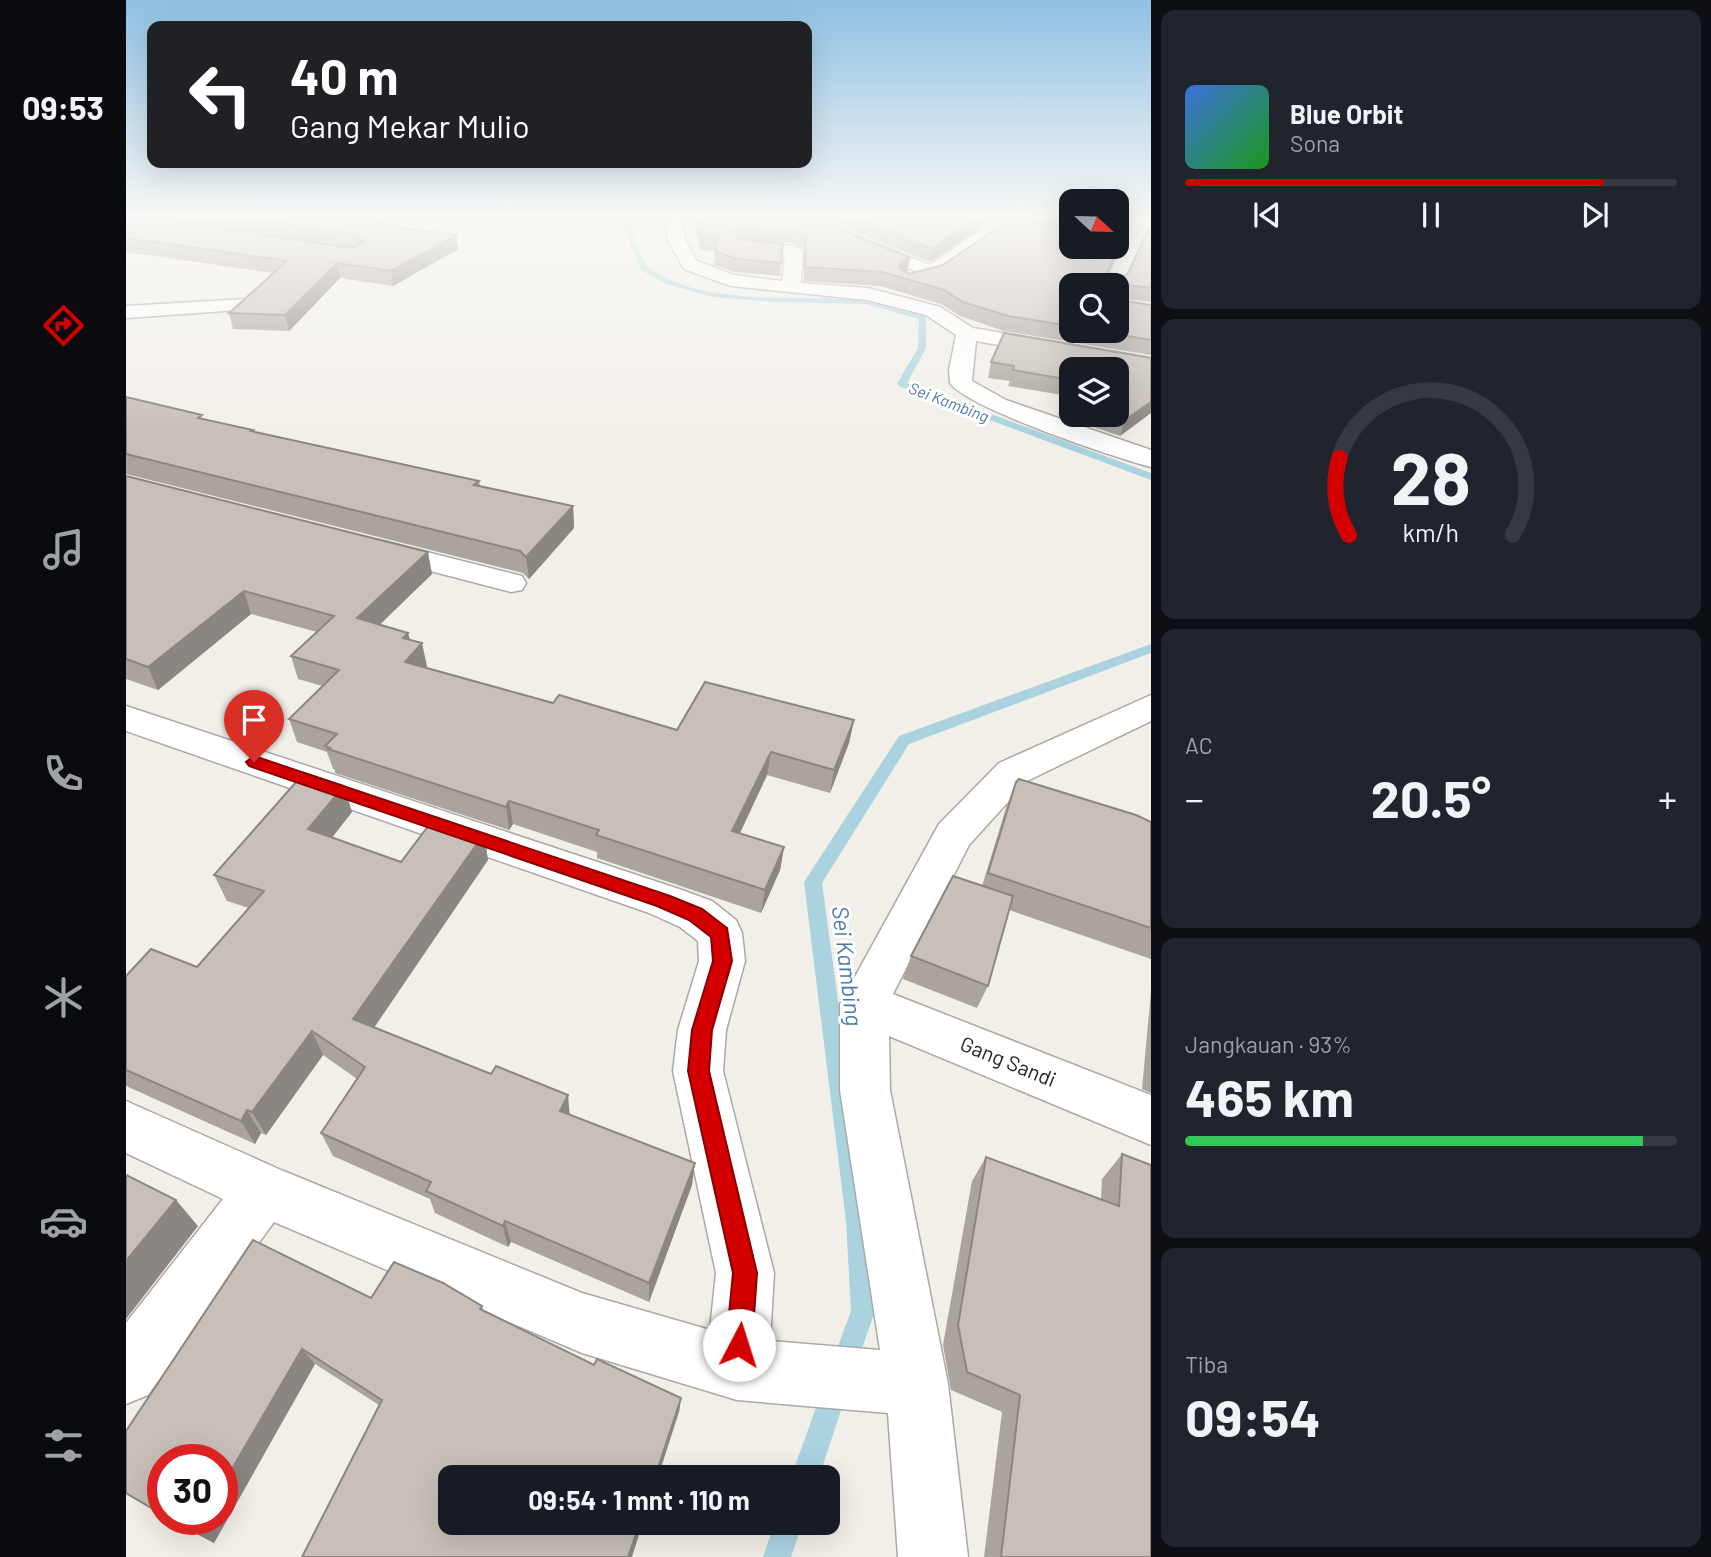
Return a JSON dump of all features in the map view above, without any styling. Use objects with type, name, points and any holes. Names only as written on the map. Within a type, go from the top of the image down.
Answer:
[{"type":"street","points":[[799,289],[868,294],[933,311],[967,333],[1151,365]]},
{"type":"street","points":[[868,294],[883,289]]},
{"type":"street","points":[[126,312],[246,305]]},
{"type":"street","points":[[967,333],[960,370],[961,383],[972,392],[998,405],[1151,459]]},
{"type":"street","points":[[351,542],[510,583]]},
{"type":"street","points":[[933,1557],[893,1382],[865,1090],[864,1004],[953,835],[1013,772],[1151,707]]},
{"type":"street","points":[[126,718],[664,901],[696,915],[720,933],[722,961],[702,1030],[698,1071],[745,1273],[752,1370]]},
{"type":"street","points":[[1013,772],[1059,795]]},
{"type":"street","name":"Gang Sandi","points":[[864,1004],[1151,1120]]},
{"type":"street","points":[[126,1126],[264,1190],[582,1323],[752,1370],[893,1382]]},
{"type":"street","points":[[126,1373],[264,1190]]},
{"type":"building","points":[[256,289],[311,289],[285,315],[229,313]]},
{"type":"building","points":[[939,289],[1059,289],[1059,324],[1008,316],[963,302]]},
{"type":"building","points":[[1129,302],[1151,305],[1151,340],[1129,336]]},
{"type":"building","points":[[1004,333],[1151,358],[1151,402],[1129,417],[1129,357],[1059,357],[1059,378],[1013,370],[1014,366],[991,362]]},
{"type":"building","points":[[126,397],[202,415],[198,418],[253,430],[251,431],[479,481],[474,485],[573,506],[526,557],[520,551],[126,454]]},
{"type":"building","points":[[126,476],[428,552],[357,618],[408,633],[403,638],[422,643],[405,662],[553,703],[559,695],[677,730],[705,682],[854,720],[834,770],[771,752],[732,831],[784,847],[765,890],[596,835],[599,830],[509,801],[506,807],[328,749],[330,748],[325,746],[337,734],[289,719],[339,670],[291,656],[334,616],[244,591],[148,667],[126,659]]},
{"type":"building","points":[[304,773],[344,786],[308,829],[401,862],[435,817],[484,834],[353,1019],[491,1074],[496,1066],[568,1095],[560,1111],[695,1163],[649,1283],[505,1221],[503,1226],[426,1191],[431,1182],[321,1133],[365,1067],[312,1031],[252,1112],[247,1110],[241,1121],[126,1070],[126,976],[151,949],[197,967],[264,891],[214,875]]},
{"type":"building","points":[[1019,779],[1151,822],[1151,928],[988,873]]},
{"type":"building","points":[[953,876],[1013,896],[988,986],[911,956]]},
{"type":"building","points":[[1122,1154],[1151,1165],[1151,1557],[1001,1557],[1020,1395],[967,1372],[958,1325],[986,1157],[1119,1206]]},
{"type":"building","points":[[126,1175],[176,1200],[126,1261]]},
{"type":"building","points":[[253,1240],[371,1298],[394,1262],[443,1283],[482,1306],[480,1309],[594,1365],[597,1359],[681,1398],[659,1465],[438,1465],[438,1535],[636,1535],[628,1557],[302,1557],[382,1400],[302,1349],[238,1459],[238,1444],[147,1444],[147,1505],[126,1493],[126,1431]]},
{"type":"waterway","name":"Sei Kambing","points":[[692,289],[713,295],[776,300],[866,302],[923,318],[922,348],[902,384],[1151,477]]},
{"type":"waterway","name":"Sei Kambing","points":[[843,1368],[863,1311],[857,1221],[813,882],[904,740],[1151,648]]},
{"type":"waterway","name":"Sei Kambing","points":[[809,1465],[835,1389]]},
{"type":"waterway","name":"Sei Kambing","points":[[777,1557],[785,1535]]},
{"type":"route","points":[[254,762],[664,901],[696,915],[720,933],[722,961],[702,1030],[698,1071],[745,1273],[739,1345]]}]
